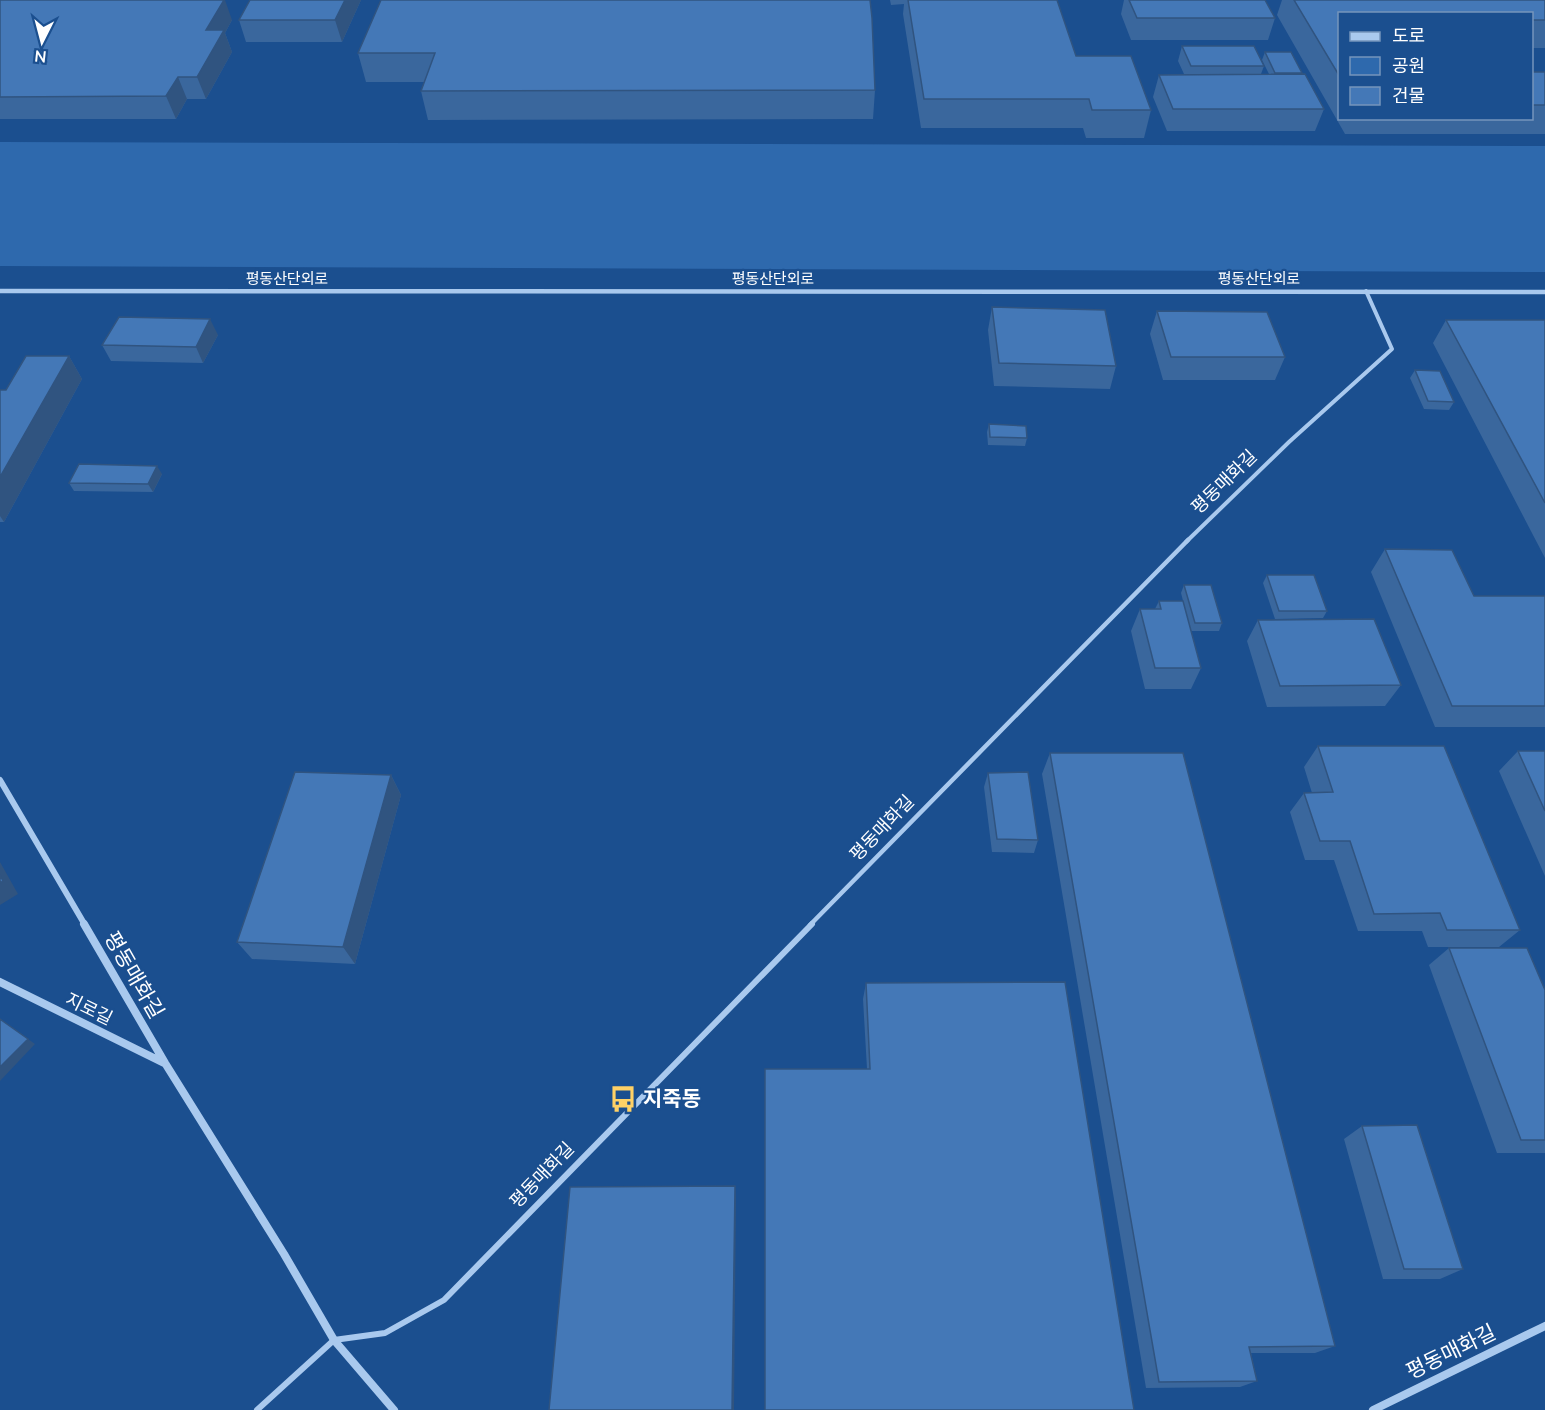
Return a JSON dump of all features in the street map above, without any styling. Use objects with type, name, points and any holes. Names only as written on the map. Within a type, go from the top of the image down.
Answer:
[{"type":"street","name":"평동산단외로","points":[[0,291],[1545,292]]},
{"type":"street","name":"평동매화길","points":[[0,780],[165,1063],[284,1254],[334,1340],[394,1410]]},
{"type":"street","name":"지로길","points":[[0,982],[165,1063]]},
{"type":"street","name":"평동매화길","points":[[1373,1410],[1545,1326]]},
{"type":"lane","name":"평동매화길","points":[[334,1340],[385,1333],[444,1300],[1149,578],[1289,442],[1392,349],[1366,291]]},
{"type":"lane","points":[[257,1410],[334,1340]]},
{"type":"green space","points":[[0,142],[1545,146],[1545,272],[0,266]]},
{"type":"building","points":[[0,0],[224,0],[206,30],[224,30],[197,77],[178,77],[166,96],[0,97]]},
{"type":"building","points":[[250,0],[345,0],[335,20],[239,20]]},
{"type":"building","points":[[381,0],[870,0],[875,90],[421,91],[435,53],[358,53]]},
{"type":"building","points":[[908,0],[1057,0],[1076,56],[1131,56],[1151,110],[1092,110],[1089,99],[924,99]]},
{"type":"building","points":[[1129,0],[1265,0],[1275,18],[1137,18]]},
{"type":"building","points":[[1294,0],[1545,0],[1545,20],[1533,20],[1533,12],[1338,12],[1338,74]]},
{"type":"building","points":[[1182,46],[1254,46],[1264,66],[1191,66]]},
{"type":"building","points":[[1265,52],[1291,52],[1302,73],[1275,73]]},
{"type":"building","points":[[1533,72],[1545,72],[1545,105],[1533,105]]},
{"type":"building","points":[[1305,74],[1324,109],[1173,109],[1159,75]]},
{"type":"building","points":[[992,307],[1105,310],[1116,366],[999,363]]},
{"type":"building","points":[[1157,311],[1267,312],[1285,357],[1171,357]]},
{"type":"building","points":[[119,317],[210,319],[196,347],[102,345]]},
{"type":"building","points":[[1446,320],[1545,320],[1545,503]]},
{"type":"building","points":[[26,356],[69,356],[0,477],[0,390],[6,390]]},
{"type":"building","points":[[1415,370],[1440,371],[1454,402],[1428,401]]},
{"type":"building","points":[[989,424],[1026,426],[1027,438],[990,437]]},
{"type":"building","points":[[79,464],[157,466],[148,484],[69,483]]},
{"type":"building","points":[[1385,549],[1452,550],[1474,596],[1545,596],[1545,706],[1452,706]]},
{"type":"building","points":[[1267,575],[1314,575],[1327,611],[1279,611]]},
{"type":"building","points":[[1184,585],[1211,585],[1222,623],[1195,623]]},
{"type":"building","points":[[1159,601],[1183,601],[1201,668],[1155,668],[1140,609],[1161,609]]},
{"type":"building","points":[[1374,619],[1401,685],[1280,686],[1258,620]]},
{"type":"building","points":[[1318,746],[1444,746],[1520,930],[1447,930],[1440,913],[1374,914],[1350,841],[1320,841],[1304,793],[1333,792]]},
{"type":"building","points":[[1518,751],[1545,751],[1545,811]]},
{"type":"building","points":[[1050,753],[1183,753],[1335,1346],[1249,1347],[1257,1381],[1159,1382]]},
{"type":"building","points":[[295,772],[391,775],[343,947],[237,942]]},
{"type":"building","points":[[1028,772],[1038,840],[997,839],[988,773]]},
{"type":"building","points":[[1449,948],[1527,948],[1545,990],[1545,1140],[1521,1140]]},
{"type":"building","points":[[1065,982],[1134,1410],[765,1410],[765,1069],[870,1069],[866,983]]},
{"type":"building","points":[[0,1019],[28,1039],[0,1067]]},
{"type":"building","points":[[1417,1125],[1463,1269],[1404,1269],[1362,1126]]},
{"type":"building","points":[[735,1186],[732,1410],[549,1410],[570,1187]]},
{"type":"place","name":"지죽동","points":[[623,1099]]}]
